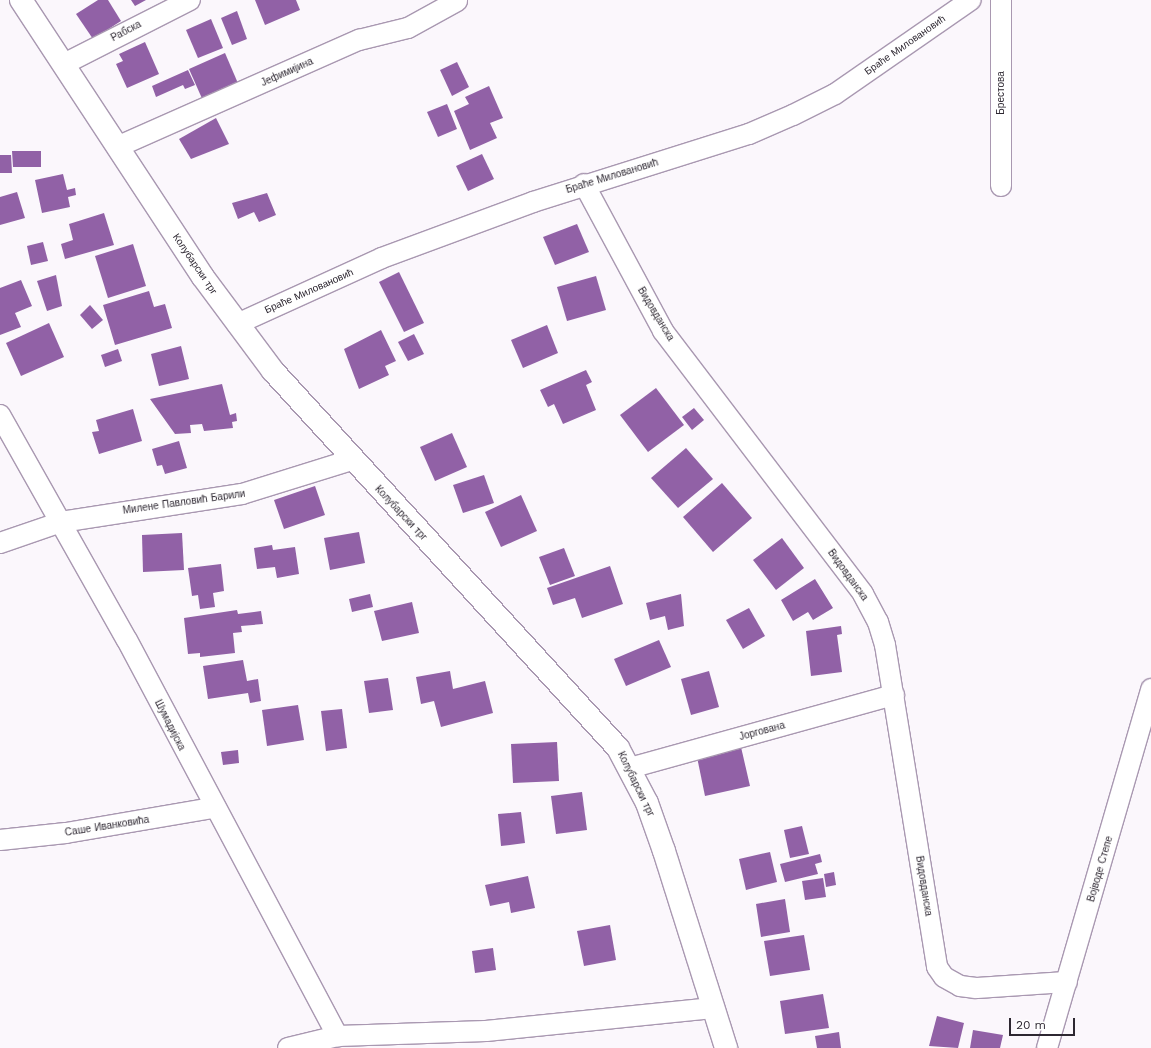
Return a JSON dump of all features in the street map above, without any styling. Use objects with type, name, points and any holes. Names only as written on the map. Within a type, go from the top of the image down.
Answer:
[{"type":"street","name":"Колубарски трг","points":[[21,0],[117,147],[237,324],[273,371],[351,460],[594,720],[630,768],[664,851],[726,1048]]},
{"type":"street","name":"Рабска","points":[[64,64],[190,0]]},
{"type":"street","name":"Браће Миловановић","points":[[237,324],[382,258],[584,184],[749,134],[793,115],[835,94],[948,7],[971,0]]},
{"type":"street","name":"Брестова","points":[[1001,0],[1001,186]]},
{"type":"street","name":"Јефимијина","points":[[117,147],[359,40],[408,28],[457,1]]},
{"type":"street","name":"Видовданска","points":[[584,184],[664,331],[863,594],[885,645],[937,967],[944,978],[960,986],[976,988],[1068,982]]},
{"type":"street","name":"Шумадијска","points":[[0,415],[61,522],[213,808],[338,1036]]},
{"type":"street","name":"Милене Павловић Барили","points":[[0,543],[61,522],[242,494],[351,460]]},
{"type":"street","name":"Војводе Степе","points":[[1047,1048],[1068,982],[1151,689]]},
{"type":"street","name":"Јоргована","points":[[630,768],[894,695]]},
{"type":"street","name":"Саше Иванковића","points":[[0,840],[66,834],[213,808]]},
{"type":"street","points":[[288,1048],[338,1036],[486,1031],[713,1008]]},
{"type":"building","points":[[98,0],[108,0],[121,21],[93,39],[76,14]]},
{"type":"building","points":[[131,0],[146,0],[135,6]]},
{"type":"building","points":[[255,0],[296,0],[300,10],[265,25]]},
{"type":"building","points":[[237,11],[247,39],[232,45],[221,18]]},
{"type":"building","points":[[211,19],[223,48],[198,58],[186,30]]},
{"type":"building","points":[[145,42],[159,74],[127,88],[116,64],[123,61],[119,54]]},
{"type":"building","points":[[225,53],[240,88],[204,103],[189,69]]},
{"type":"building","points":[[457,62],[469,87],[452,96],[440,70]]},
{"type":"building","points":[[188,70],[195,85],[185,89],[183,85],[156,97],[152,86]]},
{"type":"building","points":[[489,86],[503,118],[490,123],[497,138],[470,150],[454,111],[469,104],[465,97]]},
{"type":"building","points":[[447,104],[457,129],[438,137],[427,112]]},
{"type":"building","points":[[216,118],[229,144],[191,159],[179,139]]},
{"type":"building","points":[[12,151],[41,151],[41,167],[13,167]]},
{"type":"building","points":[[482,154],[494,179],[468,191],[456,166]]},
{"type":"building","points":[[0,155],[11,155],[12,173],[0,173]]},
{"type":"building","points":[[63,174],[67,190],[75,188],[76,195],[68,197],[70,207],[42,213],[35,180]]},
{"type":"building","points":[[17,192],[25,218],[0,225],[0,197]]},
{"type":"building","points":[[267,193],[276,215],[259,222],[254,212],[238,219],[232,203]]},
{"type":"building","points":[[104,213],[114,245],[65,259],[61,244],[73,240],[69,224]]},
{"type":"building","points":[[577,224],[589,252],[555,265],[543,237]]},
{"type":"building","points":[[43,242],[48,261],[31,265],[27,246]]},
{"type":"building","points":[[133,244],[146,286],[108,298],[95,256]]},
{"type":"building","points":[[399,272],[424,323],[404,332],[379,282]]},
{"type":"building","points":[[56,275],[62,306],[47,311],[37,281]]},
{"type":"building","points":[[596,276],[606,310],[567,321],[557,287]]},
{"type":"building","points":[[21,280],[32,306],[15,313],[21,327],[0,335],[0,288]]},
{"type":"building","points":[[149,291],[154,307],[165,304],[172,328],[115,345],[103,305]]},
{"type":"building","points":[[90,305],[103,320],[92,329],[80,315]]},
{"type":"building","points":[[49,323],[64,357],[21,376],[6,343]]},
{"type":"building","points":[[547,325],[558,353],[523,368],[511,340]]},
{"type":"building","points":[[381,330],[396,361],[385,366],[389,375],[359,389],[344,349]]},
{"type":"building","points":[[414,334],[424,354],[408,361],[398,342]]},
{"type":"building","points":[[181,346],[189,379],[159,386],[151,354]]},
{"type":"building","points":[[118,349],[122,361],[105,367],[101,355]]},
{"type":"building","points":[[586,370],[592,382],[586,385],[596,410],[563,424],[554,404],[548,407],[540,390]]},
{"type":"building","points":[[222,384],[230,415],[236,413],[237,421],[232,422],[233,428],[204,431],[202,424],[190,425],[191,433],[175,434],[150,399]]},
{"type":"building","points":[[656,388],[684,425],[648,452],[620,415]]},
{"type":"building","points":[[694,408],[704,420],[692,430],[682,417]]},
{"type":"building","points":[[133,409],[142,441],[99,454],[92,432],[99,431],[96,420]]},
{"type":"building","points":[[452,433],[467,467],[435,481],[420,447]]},
{"type":"building","points":[[179,441],[187,468],[165,474],[162,465],[157,466],[152,449]]},
{"type":"building","points":[[686,448],[713,479],[678,508],[651,478]]},
{"type":"building","points":[[484,475],[494,503],[463,513],[453,485]]},
{"type":"building","points":[[722,483],[752,518],[713,552],[683,517]]},
{"type":"building","points":[[315,486],[325,515],[284,529],[274,500]]},
{"type":"building","points":[[521,495],[537,531],[501,547],[485,512]]},
{"type":"building","points":[[359,532],[365,563],[330,570],[324,538]]},
{"type":"building","points":[[182,533],[184,570],[143,572],[142,535]]},
{"type":"building","points":[[782,538],[804,568],[776,590],[753,560]]},
{"type":"building","points":[[272,545],[273,550],[295,547],[299,574],[277,578],[275,567],[257,569],[254,548]]},
{"type":"building","points":[[564,548],[575,576],[550,585],[539,557]]},
{"type":"building","points":[[221,564],[224,591],[213,593],[215,607],[200,609],[198,595],[192,596],[188,568]]},
{"type":"building","points":[[610,566],[623,604],[582,618],[575,598],[553,605],[547,588]]},
{"type":"building","points":[[815,579],[833,608],[813,620],[808,612],[793,621],[781,600]]},
{"type":"building","points":[[370,594],[373,607],[352,612],[349,599]]},
{"type":"building","points":[[681,594],[684,626],[668,630],[665,616],[650,620],[646,603]]},
{"type":"building","points":[[412,602],[419,633],[382,641],[374,611]]},
{"type":"building","points":[[749,608],[765,636],[743,649],[726,620]]},
{"type":"building","points":[[237,610],[238,614],[261,611],[263,624],[241,626],[242,632],[233,633],[235,653],[200,657],[200,653],[188,654],[184,618]]},
{"type":"building","points":[[841,626],[842,634],[837,635],[842,672],[811,676],[806,631]]},
{"type":"building","points":[[659,640],[671,667],[626,686],[614,659]]},
{"type":"building","points":[[243,660],[247,681],[258,679],[261,701],[250,703],[248,693],[208,699],[203,666]]},
{"type":"building","points":[[450,671],[453,689],[485,681],[493,713],[441,727],[434,701],[421,704],[416,677]]},
{"type":"building","points":[[709,671],[719,707],[691,715],[681,679]]},
{"type":"building","points":[[388,678],[393,710],[369,713],[364,681]]},
{"type":"building","points":[[298,705],[304,740],[267,746],[262,710]]},
{"type":"building","points":[[342,709],[347,748],[326,751],[321,711]]},
{"type":"building","points":[[557,742],[559,781],[513,783],[511,744]]},
{"type":"building","points":[[741,747],[750,786],[705,796],[697,757]]},
{"type":"building","points":[[238,750],[239,763],[223,765],[221,752]]},
{"type":"building","points":[[582,792],[587,830],[556,834],[551,796]]},
{"type":"building","points":[[521,812],[525,843],[501,846],[498,814]]},
{"type":"building","points":[[802,826],[809,854],[790,858],[784,830]]},
{"type":"building","points":[[770,852],[777,882],[746,890],[739,859]]},
{"type":"building","points":[[820,854],[822,862],[815,864],[818,874],[785,882],[780,864]]},
{"type":"building","points":[[834,872],[836,885],[826,887],[824,874]]},
{"type":"building","points":[[528,876],[535,908],[511,913],[509,902],[490,906],[485,885]]},
{"type":"building","points":[[823,878],[826,897],[805,900],[802,881]]},
{"type":"building","points":[[785,899],[790,932],[761,937],[756,904]]},
{"type":"building","points":[[610,925],[616,960],[584,966],[577,931]]},
{"type":"building","points":[[804,935],[810,970],[770,976],[764,941]]},
{"type":"building","points":[[493,948],[496,970],[475,973],[472,951]]},
{"type":"building","points":[[823,994],[829,1028],[785,1034],[780,1001]]},
{"type":"building","points":[[937,1016],[964,1023],[958,1048],[929,1046]]},
{"type":"building","points":[[973,1030],[1003,1035],[1000,1048],[970,1048]]},
{"type":"building","points":[[839,1032],[841,1048],[817,1048],[815,1036]]}]
